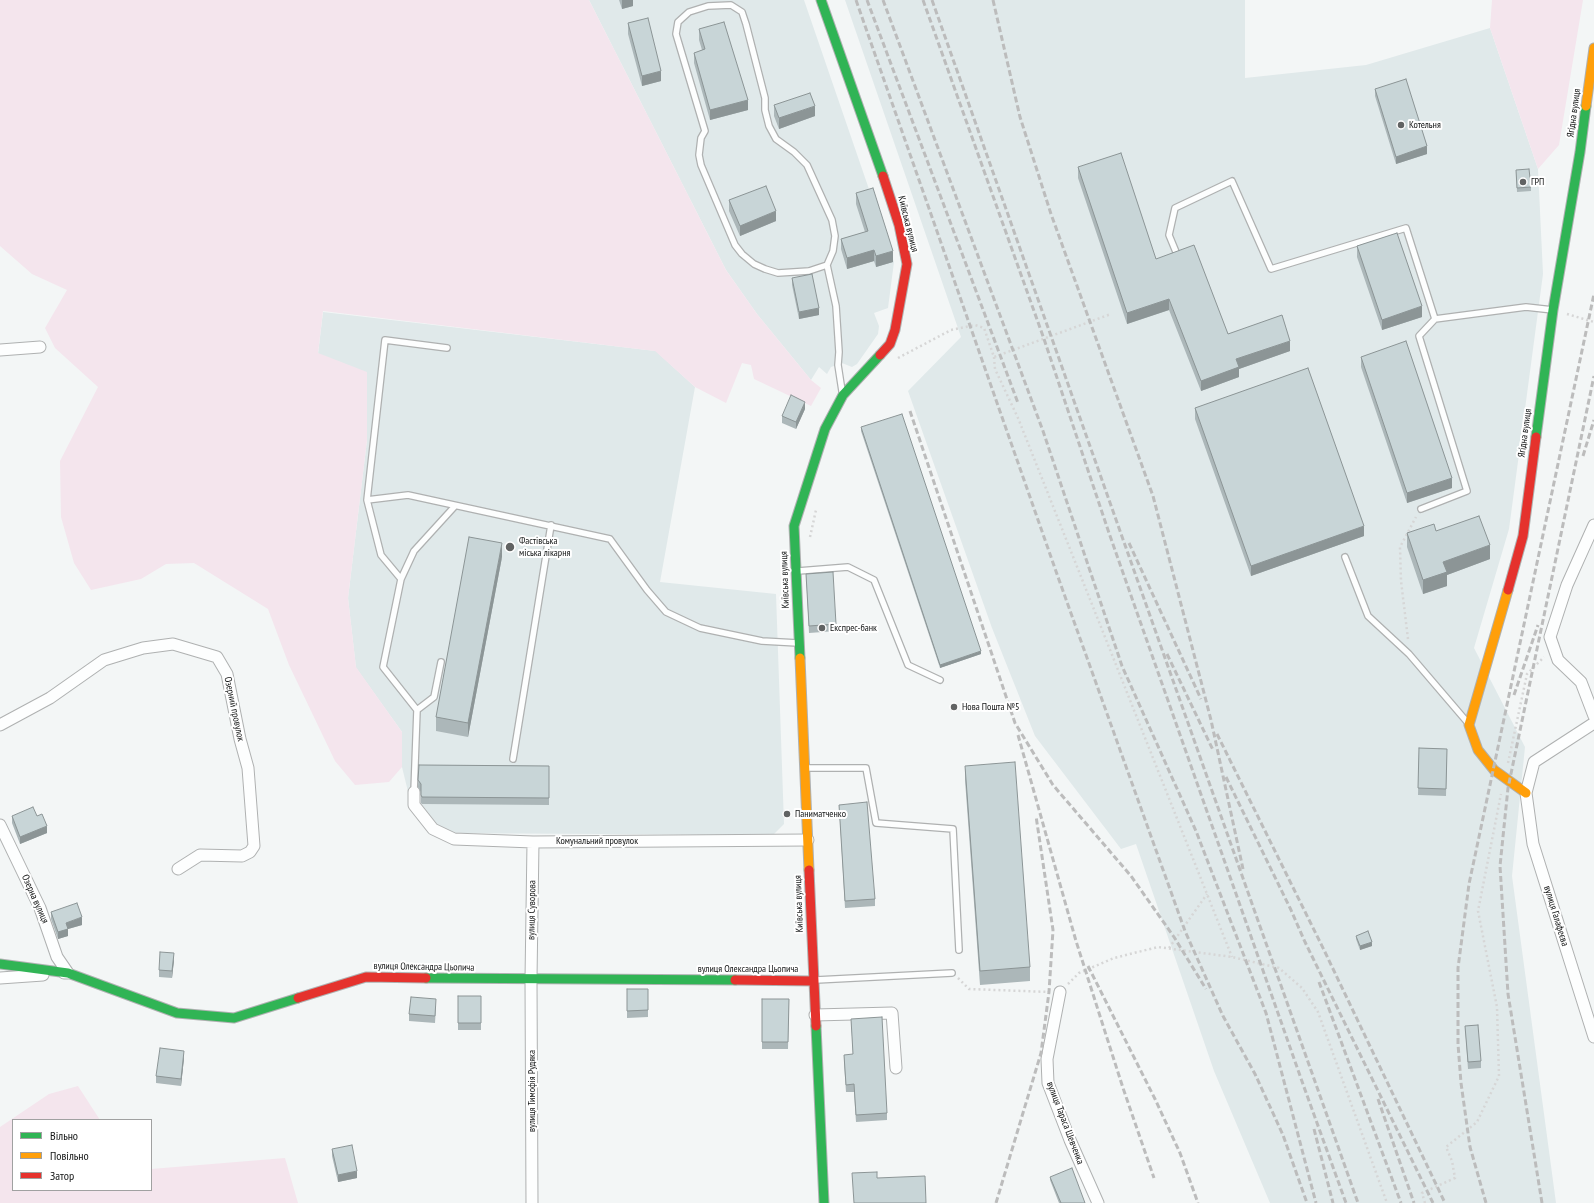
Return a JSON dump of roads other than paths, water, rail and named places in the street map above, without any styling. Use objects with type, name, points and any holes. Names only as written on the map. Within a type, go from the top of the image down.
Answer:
[{"type":"street","name":"Київська вулиця","points":[[821,0],[899,225],[906,264],[895,330],[890,344],[843,395],[824,429],[794,526],[824,1203]]},
{"type":"street","name":"Ягідна вулиця","points":[[1469,724],[1523,536],[1553,310],[1580,152],[1594,48]]},
{"type":"street","points":[[0,350],[40,347]]},
{"type":"street","points":[[1594,525],[1567,585],[1550,637],[1558,660],[1581,682],[1594,716]]},
{"type":"street","name":"Озерний провулок","points":[[0,725],[50,698],[104,660],[136,650],[174,644],[218,657],[227,674],[240,739],[248,768],[254,846],[250,852],[242,856],[200,855],[178,869]]},
{"type":"street","points":[[1469,724],[1478,750],[1494,770],[1526,793],[1534,762],[1594,723]]},
{"type":"street","name":"Комунальний провулок","points":[[414,792],[414,805],[433,829],[454,839],[534,842],[808,840]]},
{"type":"street","name":"вулиця Галафеєва","points":[[1526,793],[1534,844],[1594,1037]]},
{"type":"street","name":"Озерна вулиця","points":[[0,825],[40,908],[57,957],[68,973]]},
{"type":"street","name":"вулиця Суворова","points":[[531,979],[534,842]]},
{"type":"street","name":"вулиця Олександра Цьопича","points":[[0,964],[68,973],[177,1013],[234,1018],[366,977],[814,981]]},
{"type":"street","points":[[0,978],[68,973]]},
{"type":"street","name":"вулиця Тимофія Рудяка","points":[[531,979],[532,1203]]},
{"type":"street","name":"вулиця Тараса Шевченка","points":[[1060,992],[1047,1059],[1048,1083],[1070,1140],[1098,1203]]},
{"type":"street","points":[[815,1014],[892,1013],[896,1068]]},
{"type":"lane","points":[[827,265],[809,271],[778,273],[754,264],[735,246],[701,165],[699,155],[701,138],[705,131],[676,34],[678,22],[688,12],[708,6],[730,5],[742,12],[765,98],[765,110],[769,126],[776,139],[794,152],[807,166],[832,220],[835,236],[833,250],[827,265],[836,306],[839,352],[838,365],[843,395]]},
{"type":"lane","points":[[1176,252],[1169,235],[1175,208],[1232,181],[1272,269],[1406,228],[1435,319]]},
{"type":"lane","points":[[1421,509],[1467,491],[1419,336],[1435,319],[1526,307],[1553,310]]},
{"type":"lane","points":[[401,579],[381,555],[367,500],[385,340],[447,348]]},
{"type":"lane","points":[[367,500],[408,494],[455,506],[551,525],[610,539],[647,590],[666,612],[700,628],[762,641],[799,643]]},
{"type":"lane","points":[[414,792],[417,710],[383,667],[401,579],[414,551],[455,506]]},
{"type":"lane","points":[[513,759],[551,525]]},
{"type":"lane","points":[[1346,557],[1368,616],[1409,654],[1469,724]]},
{"type":"lane","points":[[796,572],[848,567],[874,580],[908,664],[940,680]]},
{"type":"lane","points":[[417,710],[434,697],[441,662]]},
{"type":"lane","points":[[804,768],[866,768],[876,823],[952,829],[959,950]]},
{"type":"lane","points":[[814,981],[952,973]]},
{"type":"railway","points":[[856,0],[1058,577],[1185,931],[1223,1016],[1255,1074],[1283,1135],[1307,1203]]},
{"type":"railway","points":[[867,0],[1018,403]]},
{"type":"railway","points":[[883,0],[1043,431],[1122,666],[1196,831],[1266,1013],[1316,1203]]},
{"type":"railway","points":[[923,0],[1044,339],[1109,533],[1346,1203]]},
{"type":"railway","points":[[932,0],[1358,1203]]},
{"type":"railway","points":[[993,0],[1020,117],[1051,214],[1153,496],[1211,720],[1243,869]]},
{"type":"railway","points":[[1486,1203],[1470,1147],[1461,1083],[1458,1044],[1458,968],[1469,884],[1594,294]]},
{"type":"railway","points":[[1542,1203],[1508,994],[1500,866],[1508,788],[1594,376]]},
{"type":"railway","points":[[910,411],[1015,723],[1053,785],[1131,876],[1174,937],[1206,989]]},
{"type":"railway","points":[[1583,456],[1594,420]]},
{"type":"railway","points":[[1129,543],[1201,699]]},
{"type":"railway","points":[[1514,695],[1538,625]]},
{"type":"railway","points":[[1167,654],[1213,750]]},
{"type":"railway","points":[[1217,734],[1324,950],[1445,1203]]},
{"type":"railway","points":[[1018,735],[1076,941],[1123,1088],[1154,1178]]},
{"type":"railway","points":[[1226,777],[1433,1203]]},
{"type":"railway","points":[[996,1203],[1041,1053],[1049,992],[1053,930],[1036,816]]},
{"type":"railway","points":[[1088,966],[1155,1099],[1180,1153],[1198,1203]]},
{"type":"railway","points":[[1319,982],[1401,1203]]},
{"type":"railway","points":[[1378,1099],[1414,1203]]},
{"type":"railway","points":[[1314,1129],[1333,1203]]},
{"type":"place","name":"Котельня","points":[[1401,125]]},
{"type":"place","name":"ГРП","points":[[1523,182]]},
{"type":"place","name":"Фастівська міська лікарня","points":[[510,547]]},
{"type":"place","name":"Експрес-банк","points":[[822,628]]},
{"type":"place","name":"Нова Пошта №5","points":[[954,707]]},
{"type":"place","name":"Паниматченко","points":[[787,814]]}]
